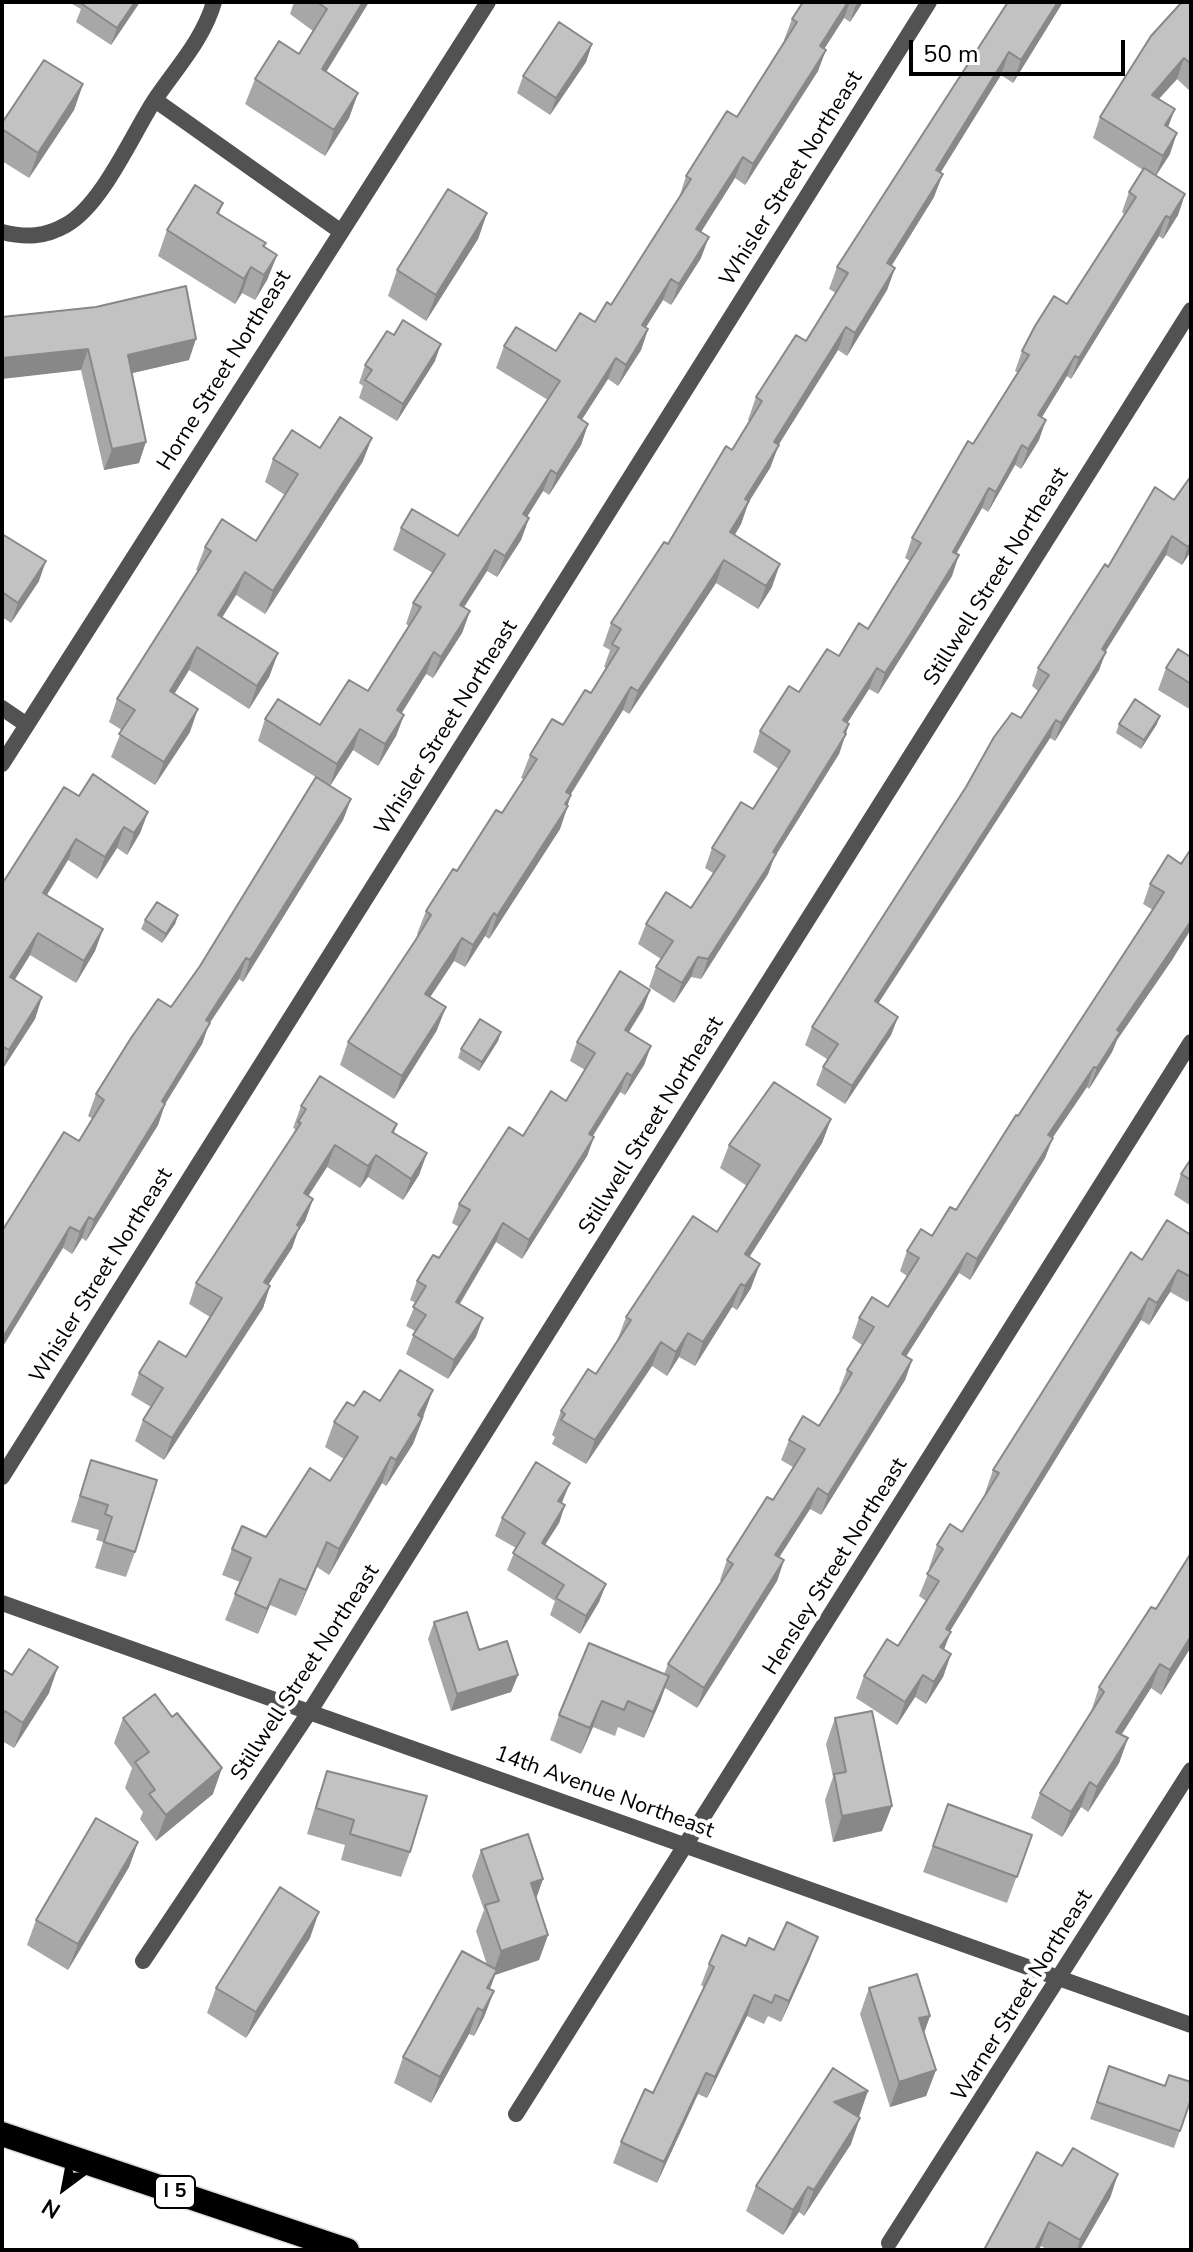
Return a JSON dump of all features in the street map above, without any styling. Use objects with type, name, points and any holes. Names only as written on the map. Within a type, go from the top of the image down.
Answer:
[{"type":"highway","name":"I 5","points":[[2,2134],[347,2250]]},
{"type":"street","points":[[2,232],[39,237],[69,223],[99,189],[155,100],[191,51],[209,20],[214,2]]},
{"type":"street","name":"Horne Street Northeast","points":[[2,764],[488,2]]},
{"type":"street","name":"Whisler Street Northeast","points":[[2,1477],[929,2]]},
{"type":"street","points":[[155,100],[340,231]]},
{"type":"street","name":"Stillwell Street Northeast","points":[[143,1961],[310,1711],[1191,310]]},
{"type":"street","points":[[2,708],[27,725]]},
{"type":"street","name":"Hensley Street Northeast","points":[[516,2114],[1191,1042]]},
{"type":"street","name":"14th Avenue Northeast","points":[[2,1603],[1191,2025]]},
{"type":"street","name":"Warner Street Northeast","points":[[889,2243],[1191,1770]]},
{"type":"building","points":[[135,2],[117,28],[82,4]]},
{"type":"building","points":[[317,2],[363,2],[322,69],[358,93],[334,130],[255,79],[279,41],[299,54],[327,9]]},
{"type":"building","points":[[803,2],[848,2],[820,46],[826,50],[753,164],[743,157],[696,229],[709,237],[679,284],[671,279],[642,325],[648,329],[626,365],[616,358],[578,417],[588,424],[557,474],[551,470],[523,514],[529,518],[505,556],[495,550],[460,605],[470,611],[441,657],[434,652],[397,710],[404,715],[385,744],[360,729],[337,764],[265,719],[278,699],[320,725],[349,680],[368,691],[421,607],[413,603],[445,554],[401,528],[412,509],[458,536],[560,381],[504,346],[516,327],[556,351],[580,313],[595,322],[607,302],[611,305],[691,179],[686,176],[727,111],[737,117],[797,22],[792,19]]},
{"type":"building","points":[[1008,2],[1058,2],[1021,60],[1009,52],[936,170],[943,174],[887,263],[895,268],[855,333],[846,327],[774,442],[779,445],[745,499],[749,501],[730,532],[780,564],[766,586],[724,560],[638,691],[631,687],[566,792],[571,795],[565,804],[568,806],[497,916],[494,913],[473,945],[462,938],[425,994],[446,1007],[402,1076],[348,1042],[431,915],[426,911],[453,869],[457,871],[496,810],[502,813],[537,759],[530,755],[552,719],[563,725],[585,690],[591,693],[619,648],[612,644],[621,629],[611,623],[664,542],[668,544],[726,446],[732,450],[762,401],[756,397],[796,335],[806,341],[848,273],[837,267]]},
{"type":"building","points":[[1182,2],[1191,2],[1191,64],[1184,58],[1152,95],[1175,109],[1165,125],[1177,133],[1163,156],[1100,117],[1151,36]]},
{"type":"building","points":[[559,22],[592,44],[556,98],[523,76]]},
{"type":"building","points":[[44,60],[83,84],[38,153],[2,129],[2,123]]},
{"type":"building","points":[[1144,168],[1185,194],[1170,218],[1166,216],[1079,358],[1075,356],[1038,415],[1046,420],[1028,449],[1022,445],[996,492],[989,488],[953,552],[959,555],[910,635],[885,673],[877,668],[843,720],[849,724],[844,732],[846,734],[773,852],[776,854],[708,959],[698,957],[682,983],[656,967],[673,941],[646,924],[666,892],[691,908],[725,856],[712,848],[741,802],[753,809],[790,751],[760,731],[789,686],[799,692],[827,649],[839,656],[859,623],[868,629],[921,543],[912,538],[968,441],[973,444],[1029,355],[1022,351],[1035,326],[1054,296],[1067,304],[1136,197],[1129,192]]},
{"type":"building","points":[[195,185],[223,203],[217,213],[266,243],[263,246],[277,255],[264,275],[251,267],[244,279],[167,230]]},
{"type":"building","points":[[448,189],[487,213],[436,295],[397,270]]},
{"type":"building","points":[[186,286],[196,339],[128,355],[146,442],[112,449],[88,349],[2,358],[2,317],[96,307]]},
{"type":"building","points":[[403,320],[441,344],[403,404],[365,380],[372,370],[365,365],[387,331],[394,335]]},
{"type":"building","points":[[340,417],[372,438],[273,591],[245,572],[218,615],[278,653],[257,686],[197,647],[170,691],[198,709],[164,762],[119,734],[135,710],[117,699],[211,551],[205,547],[222,519],[256,541],[298,474],[273,459],[292,430],[320,448]]},
{"type":"building","points":[[1191,476],[1191,543],[1188,547],[1172,536],[1102,649],[1106,652],[1061,723],[1056,720],[875,1001],[898,1017],[852,1086],[823,1067],[838,1044],[812,1027],[966,787],[994,737],[1012,713],[1021,718],[1049,675],[1038,668],[1105,564],[1108,567],[1155,487],[1174,500]]},
{"type":"building","points":[[2,534],[46,561],[18,603],[2,592]]},
{"type":"building","points":[[1178,649],[1189,656],[1191,654],[1191,684],[1166,668]]},
{"type":"building","points":[[1135,699],[1160,716],[1144,740],[1119,724]]},
{"type":"building","points":[[93,774],[148,812],[134,833],[124,827],[105,857],[76,839],[43,893],[103,929],[84,961],[38,933],[10,977],[42,997],[9,1050],[2,1046],[2,884],[64,787],[79,796]]},
{"type":"building","points":[[316,777],[351,799],[250,960],[246,958],[206,1020],[210,1023],[162,1101],[165,1104],[94,1220],[89,1217],[80,1232],[70,1227],[2,1339],[2,1231],[64,1132],[79,1141],[104,1100],[96,1094],[131,1038],[158,999],[171,1007],[200,966]]},
{"type":"building","points":[[1191,849],[1191,921],[1117,1030],[1120,1032],[1097,1068],[1094,1067],[1048,1135],[1053,1138],[977,1259],[967,1253],[902,1354],[912,1360],[828,1495],[818,1488],[775,1555],[784,1560],[704,1688],[668,1664],[733,1564],[727,1560],[767,1497],[773,1500],[805,1449],[789,1440],[803,1416],[819,1426],[852,1373],[847,1370],[874,1327],[859,1318],[872,1297],[888,1307],[919,1258],[907,1251],[921,1229],[932,1236],[950,1207],[956,1210],[1161,897],[1164,892],[1150,884],[1168,855],[1181,864]]},
{"type":"building","points":[[157,902],[178,915],[166,934],[145,920]]},
{"type":"building","points":[[620,971],[650,990],[625,1030],[651,1046],[632,1076],[627,1073],[589,1134],[594,1137],[529,1240],[503,1223],[456,1302],[483,1318],[454,1360],[413,1335],[426,1315],[413,1307],[426,1286],[417,1281],[433,1255],[439,1258],[470,1210],[459,1204],[509,1127],[523,1136],[551,1091],[566,1101],[595,1053],[577,1042]]},
{"type":"building","points":[[480,1019],[501,1032],[482,1062],[461,1049]]},
{"type":"building","points":[[320,1076],[397,1124],[392,1132],[427,1153],[411,1179],[376,1155],[368,1166],[335,1145],[304,1193],[313,1199],[297,1225],[300,1227],[264,1282],[270,1286],[172,1438],[143,1420],[163,1388],[139,1373],[159,1341],[186,1357],[222,1298],[196,1283],[301,1123],[298,1122],[306,1109],[301,1106]]},
{"type":"building","points":[[774,1082],[831,1119],[745,1254],[760,1264],[745,1286],[741,1284],[703,1342],[688,1333],[676,1352],[661,1342],[595,1440],[561,1420],[565,1414],[561,1411],[588,1369],[596,1374],[631,1320],[626,1317],[693,1216],[717,1232],[760,1165],[729,1145]]},
{"type":"building","points":[[1191,1159],[1191,1180],[1181,1174]]},
{"type":"building","points":[[1167,1220],[1191,1235],[1191,1277],[1178,1270],[1157,1303],[1149,1298],[946,1629],[951,1632],[940,1647],[951,1654],[934,1682],[923,1675],[905,1702],[864,1676],[887,1639],[898,1646],[939,1581],[927,1574],[943,1549],[937,1545],[950,1524],[962,1532],[999,1473],[993,1470],[1131,1252],[1142,1260]]},
{"type":"building","points":[[400,1370],[433,1390],[418,1415],[422,1418],[396,1460],[391,1457],[339,1549],[327,1542],[306,1590],[280,1579],[267,1609],[235,1594],[251,1558],[232,1549],[242,1526],[266,1537],[310,1468],[330,1481],[358,1437],[334,1422],[347,1402],[354,1406],[364,1391],[380,1401]]},
{"type":"building","points":[[91,1460],[157,1480],[135,1552],[104,1542],[112,1517],[105,1514],[108,1505],[80,1496]]},
{"type":"building","points":[[536,1462],[570,1483],[558,1501],[565,1505],[542,1543],[606,1584],[586,1616],[556,1598],[564,1585],[513,1553],[525,1533],[502,1518]]},
{"type":"building","points":[[1191,1553],[1191,1636],[1170,1670],[1160,1664],[1116,1732],[1128,1738],[1097,1787],[1090,1782],[1071,1812],[1040,1793],[1104,1692],[1099,1687],[1151,1607],[1156,1609]]},
{"type":"building","points":[[467,1612],[479,1650],[507,1641],[518,1675],[457,1694],[434,1622]]},
{"type":"building","points":[[589,1643],[669,1676],[653,1712],[628,1701],[624,1710],[602,1701],[590,1728],[559,1715]]},
{"type":"building","points":[[29,1649],[58,1667],[23,1723],[5,1711],[2,1716],[2,1669],[12,1675]]},
{"type":"building","points":[[155,1694],[172,1717],[177,1713],[222,1768],[166,1815],[149,1794],[155,1790],[135,1762],[149,1752],[123,1718]]},
{"type":"building","points":[[872,1711],[892,1806],[842,1816],[834,1774],[846,1772],[835,1718]]},
{"type":"building","points":[[327,1771],[427,1796],[410,1852],[350,1834],[354,1820],[316,1808]]},
{"type":"building","points":[[948,1804],[1032,1835],[1017,1877],[933,1846]]},
{"type":"building","points":[[96,1818],[138,1842],[78,1944],[36,1920]]},
{"type":"building","points":[[528,1834],[543,1879],[531,1883],[548,1935],[501,1951],[485,1905],[499,1901],[481,1850]]},
{"type":"building","points":[[280,1887],[319,1912],[256,2012],[216,1988]]},
{"type":"building","points":[[787,1922],[818,1937],[789,2001],[775,1995],[772,2003],[754,1995],[715,2077],[706,2073],[664,2162],[621,2142],[645,2089],[653,2093],[714,1967],[709,1964],[722,1935],[746,1946],[749,1938],[774,1950]]},
{"type":"building","points":[[462,1951],[497,1970],[487,1988],[494,1991],[483,2011],[478,2008],[440,2077],[403,2057]]},
{"type":"building","points":[[917,1974],[930,2016],[919,2018],[936,2070],[899,2082],[869,1988]]},
{"type":"building","points":[[1109,2066],[1165,2086],[1169,2075],[1191,2082],[1191,2099],[1180,2131],[1097,2102]]},
{"type":"building","points":[[833,2068],[868,2091],[834,2102],[860,2118],[814,2190],[808,2187],[793,2210],[756,2186]]},
{"type":"building","points":[[1073,2148],[1118,2174],[1080,2240],[1049,2222],[1035,2250],[985,2248],[1037,2152],[1062,2166]]}]
